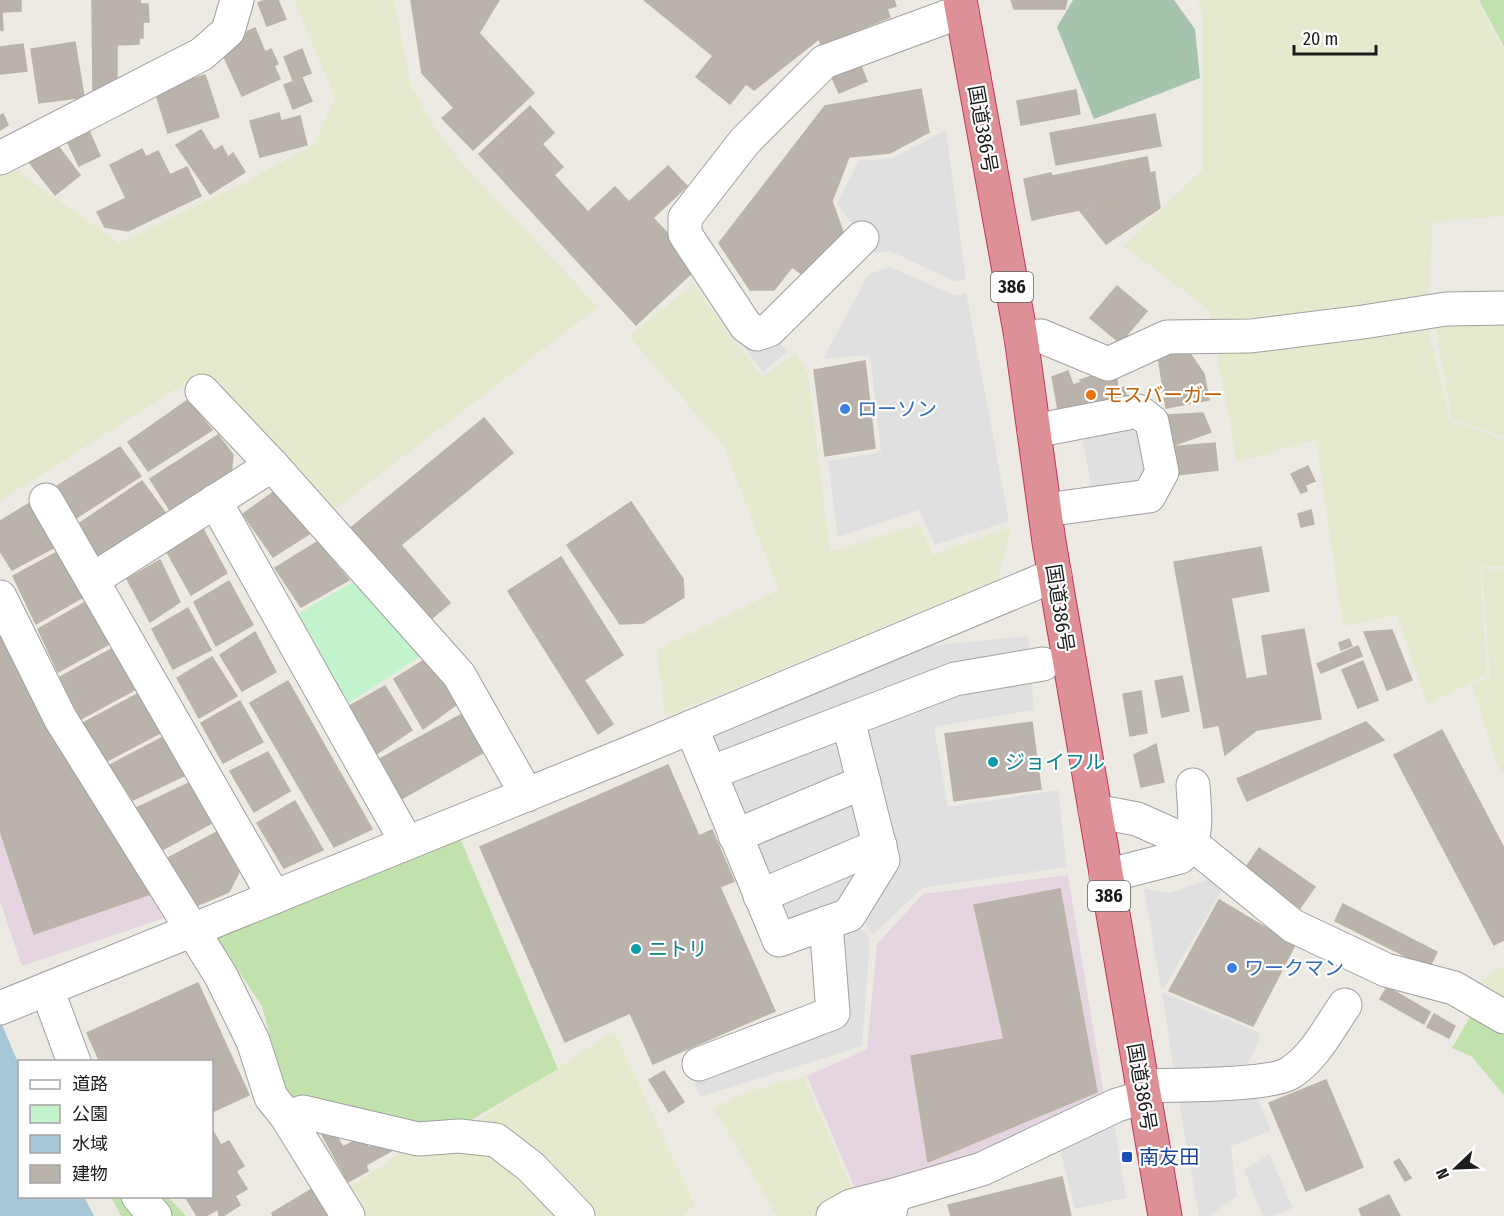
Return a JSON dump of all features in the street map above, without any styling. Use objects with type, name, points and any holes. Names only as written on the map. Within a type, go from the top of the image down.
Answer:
[{"type":"highway","name":"国道386号","points":[[961,5],[1021,337],[1055,575],[1164,1216]]},
{"type":"street","points":[[0,158],[202,54],[228,31],[237,0]]},
{"type":"street","points":[[862,238],[769,330],[757,334],[746,326],[686,234],[685,218],[745,141],[824,62],[961,5]]},
{"type":"street","points":[[1021,337],[1041,336],[1108,364],[1167,337],[1251,336],[1446,309],[1504,308]]},
{"type":"street","points":[[201,391],[272,465],[459,675],[527,795]]},
{"type":"street","points":[[1034,431],[1138,411],[1152,422],[1162,472],[1149,496],[1045,510]]},
{"type":"street","points":[[92,580],[272,465]]},
{"type":"street","points":[[46,500],[274,897]]},
{"type":"street","points":[[215,501],[406,843]]},
{"type":"street","points":[[0,1008],[527,795],[1055,575]]},
{"type":"street","points":[[0,597],[60,718],[221,976],[253,1041],[271,1097],[287,1117],[348,1216]]},
{"type":"street","points":[[710,773],[955,679],[1043,664]]},
{"type":"street","points":[[691,727],[778,940],[849,915],[883,860],[848,720]]},
{"type":"street","points":[[735,836],[864,782]]},
{"type":"street","points":[[1187,850],[1195,829],[1193,786]]},
{"type":"street","points":[[1095,811],[1137,819],[1187,850],[1293,926],[1386,970],[1454,988],[1504,1017]]},
{"type":"street","points":[[760,896],[880,845]]},
{"type":"street","points":[[1106,876],[1187,850]]},
{"type":"street","points":[[699,1064],[833,1013],[826,923]]},
{"type":"street","points":[[42,991],[74,1060]]},
{"type":"street","points":[[833,1216],[851,1206],[892,1206],[982,1169],[1143,1091],[1238,1082],[1288,1074],[1311,1055],[1345,1005]]},
{"type":"street","points":[[287,1117],[303,1112],[418,1139],[459,1136],[496,1140],[531,1167],[578,1216]]},
{"type":"street","points":[[139,1198],[155,1216]]},
{"type":"shaded area","points":[[946,130],[966,280],[954,281],[890,251],[875,253],[837,204],[859,161],[893,158]]},
{"type":"shaded area","points":[[890,267],[956,296],[966,292],[1009,521],[935,545],[919,510],[838,537],[828,461],[881,452],[870,355],[823,359],[869,274]]},
{"type":"shaded area","points":[[707,274],[737,290],[787,352],[763,372],[696,283]]},
{"type":"shaded area","points":[[1139,422],[1148,486],[1093,495],[1081,432]]},
{"type":"shaded area","points":[[0,603],[179,913],[22,966],[0,901]]},
{"type":"shaded area","points":[[1028,636],[1034,710],[934,727],[948,807],[1058,790],[1067,867],[922,888],[873,935],[848,901],[791,921],[712,735],[929,646]]},
{"type":"shaded area","points":[[1068,875],[1104,1095],[982,1157],[857,1193],[807,1076],[867,1049],[877,944],[923,894]]},
{"type":"shaded area","points":[[1212,878],[1224,887],[1164,988],[1161,988],[1144,889],[1170,893]]},
{"type":"shaded area","points":[[854,919],[870,939],[862,1046],[700,1097],[693,1077],[843,1021],[837,927]]},
{"type":"shaded area","points":[[1162,992],[1260,1033],[1246,1066],[1174,1072]]},
{"type":"shaded area","points":[[1253,1088],[1271,1131],[1231,1146],[1237,1196],[1209,1216],[1199,1216],[1178,1096]]},
{"type":"shaded area","points":[[1113,1116],[1126,1198],[1075,1209],[1058,1141]]},
{"type":"shaded area","points":[[1269,1154],[1293,1208],[1272,1216],[1263,1216],[1244,1170]]},
{"type":"green space","points":[[294,0],[394,0],[411,86],[436,130],[465,167],[598,307],[331,512],[201,373],[0,501],[0,171],[7,164],[119,243],[248,181],[314,144],[335,98]]},
{"type":"green space","points":[[1073,0],[1174,0],[1195,29],[1200,78],[1094,119],[1057,27]]},
{"type":"green space","points":[[1198,0],[1477,0],[1504,52],[1504,216],[1433,222],[1427,322],[1449,420],[1504,440],[1504,566],[1480,567],[1487,674],[1427,704],[1397,615],[1343,626],[1316,440],[1237,462],[1209,310],[1124,246],[1203,169],[1203,17]]},
{"type":"green space","points":[[1479,0],[1504,0],[1504,47]]},
{"type":"green space","points":[[693,284],[762,377],[796,353],[808,374],[830,552],[919,524],[933,555],[1012,526],[997,580],[665,717],[657,650],[779,590],[723,445],[629,336]]},
{"type":"green space","points":[[1504,317],[1504,437],[1452,419],[1434,319]]},
{"type":"green space","points":[[1482,569],[1504,569],[1504,775],[1496,762],[1472,684],[1490,676]]},
{"type":"green space","points":[[363,576],[430,650],[338,710],[287,620]]},
{"type":"green space","points":[[459,836],[558,1069],[471,1120],[410,1125],[286,1097],[262,1006],[213,933]]},
{"type":"green space","points":[[1504,965],[1504,1011],[1471,988]]},
{"type":"green space","points":[[1470,1017],[1504,1035],[1504,1095],[1471,1056],[1452,1048]]},
{"type":"green space","points":[[614,1031],[695,1205],[683,1216],[591,1216],[472,1124]]},
{"type":"green space","points":[[804,1077],[856,1198],[824,1216],[777,1216],[714,1108],[746,1092]]},
{"type":"green space","points":[[409,1144],[491,1147],[569,1216],[363,1216],[346,1188],[382,1166]]},
{"type":"green space","points":[[112,1198],[169,1198],[186,1216],[121,1216]]},
{"type":"water","points":[[0,1020],[18,1063],[18,1198],[85,1198],[94,1216],[0,1216]]},
{"type":"building","points":[[0,0],[21,0],[21,11],[2,12],[3,30],[0,30]]},
{"type":"building","points":[[92,0],[140,0],[141,4],[148,4],[149,22],[143,22],[143,38],[139,38],[139,44],[117,45],[117,90],[93,90]]},
{"type":"building","points":[[278,0],[286,19],[267,26],[258,3]]},
{"type":"building","points":[[411,0],[499,0],[479,33],[534,93],[473,150],[442,118],[454,108],[422,73]]},
{"type":"building","points":[[644,0],[894,0],[896,6],[887,9],[890,17],[821,45],[819,39],[754,90],[746,84],[730,104],[696,77],[713,56]]},
{"type":"building","points":[[1011,0],[1067,0],[1065,9],[1014,9]]},
{"type":"building","points":[[255,28],[265,52],[271,49],[278,64],[274,66],[280,79],[242,96],[221,50],[226,41]]},
{"type":"building","points":[[75,42],[84,97],[39,103],[31,49]]},
{"type":"building","points":[[23,44],[27,71],[0,74],[0,47]]},
{"type":"building","points":[[302,49],[311,73],[293,80],[284,57]]},
{"type":"building","points":[[858,59],[867,81],[839,93],[829,71]]},
{"type":"building","points":[[205,75],[219,117],[168,133],[155,91]]},
{"type":"building","points":[[302,78],[312,101],[293,109],[284,85]]},
{"type":"building","points":[[921,89],[929,132],[890,153],[849,157],[832,201],[843,232],[807,278],[792,267],[774,290],[750,290],[719,243],[825,106]]},
{"type":"building","points":[[1076,90],[1080,114],[1021,125],[1017,101]]},
{"type":"building","points":[[530,106],[554,133],[542,144],[563,167],[554,175],[588,212],[615,187],[629,202],[668,166],[687,186],[653,218],[699,266],[636,325],[479,154]]},
{"type":"building","points":[[279,113],[281,121],[300,116],[307,145],[260,157],[250,121]]},
{"type":"building","points":[[3,114],[8,125],[0,130],[0,116]]},
{"type":"building","points":[[1155,114],[1161,146],[1056,165],[1050,133]]},
{"type":"building","points":[[201,130],[214,151],[222,146],[228,157],[233,153],[245,172],[210,194],[176,145]]},
{"type":"building","points":[[89,131],[100,156],[79,166],[67,141]]},
{"type":"building","points":[[52,138],[80,175],[55,195],[26,158]]},
{"type":"building","points":[[142,149],[146,157],[158,151],[170,175],[187,167],[201,196],[128,231],[105,227],[97,212],[126,198],[110,165]]},
{"type":"building","points":[[1147,157],[1150,173],[1155,172],[1155,175],[1135,179],[1132,160]]},
{"type":"building","points":[[1131,160],[1139,199],[1106,205],[1098,167]]},
{"type":"building","points":[[1098,167],[1105,205],[1059,214],[1052,176]]},
{"type":"building","points":[[1051,173],[1059,214],[1032,220],[1024,179]]},
{"type":"building","points":[[1155,176],[1160,208],[1106,244],[1080,211],[1139,199],[1135,179]]},
{"type":"building","points":[[1117,286],[1147,311],[1120,343],[1090,318]]},
{"type":"building","points":[[1189,352],[1204,374],[1209,400],[1166,408],[1158,356]]},
{"type":"building","name":"ローソン","points":[[865,361],[875,448],[825,456],[814,370]]},
{"type":"building","name":"モスバーガー","points":[[1068,371],[1073,385],[1095,375],[1096,379],[1116,372],[1118,388],[1124,387],[1128,402],[1060,420],[1052,377]]},
{"type":"building","points":[[188,400],[212,430],[148,471],[128,442]]},
{"type":"building","points":[[1203,413],[1211,432],[1169,447],[1167,415]]},
{"type":"building","points":[[484,418],[513,453],[401,545],[450,603],[424,625],[347,531]]},
{"type":"building","points":[[218,435],[233,455],[231,475],[173,515],[150,479]]},
{"type":"building","points":[[1215,443],[1218,470],[1177,475],[1169,447]]},
{"type":"building","points":[[120,447],[141,476],[70,522],[52,489]]},
{"type":"building","points":[[1308,466],[1315,481],[1305,485],[1307,491],[1301,493],[1291,474]]},
{"type":"building","points":[[142,481],[167,515],[101,559],[89,557],[74,527]]},
{"type":"building","points":[[275,491],[309,534],[273,557],[243,514]]},
{"type":"building","points":[[35,500],[61,544],[12,570],[0,551],[0,521]]},
{"type":"building","points":[[631,502],[683,579],[684,597],[643,623],[620,624],[567,545]]},
{"type":"building","points":[[1311,510],[1314,524],[1301,527],[1298,514]]},
{"type":"building","points":[[203,529],[227,573],[191,595],[167,552]]},
{"type":"building","points":[[317,542],[349,580],[301,607],[275,568]]},
{"type":"building","points":[[1261,547],[1269,591],[1231,598],[1246,679],[1268,675],[1262,636],[1304,629],[1321,719],[1257,730],[1225,755],[1219,725],[1204,728],[1174,562]]},
{"type":"building","points":[[63,549],[87,595],[36,624],[13,576]]},
{"type":"building","points":[[561,557],[623,655],[584,680],[613,724],[598,734],[508,591]]},
{"type":"building","points":[[160,560],[180,602],[150,622],[127,579]]},
{"type":"building","points":[[229,581],[253,625],[216,646],[194,602]]},
{"type":"building","points":[[91,599],[113,642],[58,672],[38,629]]},
{"type":"building","points":[[188,608],[211,650],[173,669],[152,629]]},
{"type":"building","points":[[1392,630],[1412,680],[1387,690],[1364,632]]},
{"type":"building","points":[[255,632],[276,672],[242,691],[220,655]]},
{"type":"building","points":[[0,634],[47,723],[165,889],[34,934],[0,830]]},
{"type":"building","points":[[1349,639],[1352,646],[1341,650],[1339,643]]},
{"type":"building","points":[[1358,646],[1362,656],[1321,673],[1317,664]]},
{"type":"building","points":[[115,647],[138,688],[81,719],[60,677]]},
{"type":"building","points":[[212,657],[237,696],[199,718],[177,678]]},
{"type":"building","points":[[426,659],[461,701],[423,729],[394,679]]},
{"type":"building","points":[[1363,661],[1378,700],[1358,708],[1342,670]]},
{"type":"building","points":[[1182,676],[1189,711],[1162,717],[1155,681]]},
{"type":"building","points":[[288,681],[372,829],[334,847],[250,703]]},
{"type":"building","points":[[385,686],[412,730],[375,755],[346,708]]},
{"type":"building","points":[[143,691],[164,731],[105,762],[81,724]]},
{"type":"building","points":[[1141,691],[1147,733],[1130,736],[1123,694]]},
{"type":"building","points":[[240,701],[263,742],[223,763],[201,723]]},
{"type":"building","points":[[464,713],[486,751],[396,802],[374,762]]},
{"type":"building","name":"ジョイフル","points":[[1032,722],[1041,789],[954,801],[945,734]]},
{"type":"building","points":[[1366,722],[1384,740],[1247,801],[1237,779]]},
{"type":"building","points":[[1442,730],[1504,848],[1504,940],[1494,945],[1394,755]]},
{"type":"building","points":[[167,735],[190,773],[133,800],[110,765]]},
{"type":"building","points":[[1156,744],[1164,782],[1141,787],[1134,755]]},
{"type":"building","points":[[268,752],[290,791],[254,812],[230,771]]},
{"type":"building","name":"ニトリ","points":[[668,765],[699,836],[712,830],[734,881],[720,887],[775,1011],[653,1064],[630,1013],[565,1042],[480,847]]},
{"type":"building","points":[[191,782],[212,823],[160,851],[134,809]]},
{"type":"building","points":[[295,801],[323,850],[284,868],[257,823]]},
{"type":"building","points":[[217,832],[239,872],[229,892],[198,905],[168,858]]},
{"type":"building","points":[[1259,848],[1315,887],[1300,908],[1245,869]]},
{"type":"building","points":[[1060,889],[1097,1092],[928,1162],[911,1056],[1004,1039],[974,905]]},
{"type":"building","name":"ワークマン","points":[[1219,900],[1295,945],[1253,1026],[1169,991]]},
{"type":"building","points":[[1343,904],[1437,952],[1429,968],[1335,921]]},
{"type":"building","points":[[198,983],[249,1095],[213,1112],[213,1060],[99,1060],[87,1033]]},
{"type":"building","points":[[1387,987],[1430,1012],[1424,1024],[1380,999]]},
{"type":"building","points":[[1434,1014],[1455,1026],[1449,1038],[1427,1027]]},
{"type":"building","points":[[664,1071],[684,1102],[669,1112],[649,1080]]},
{"type":"building","points":[[1326,1080],[1363,1167],[1306,1191],[1269,1103]]},
{"type":"building","points":[[323,1129],[326,1135],[334,1131],[343,1147],[362,1137],[369,1148],[387,1138],[393,1150],[366,1165],[368,1171],[348,1182],[320,1131]]},
{"type":"building","points":[[213,1131],[221,1145],[229,1141],[244,1166],[236,1171],[247,1189],[235,1196],[240,1205],[223,1216],[219,1216],[218,1209],[206,1216],[197,1216],[186,1198],[213,1198]]},
{"type":"building","points":[[1399,1159],[1411,1178],[1405,1181],[1394,1162]]},
{"type":"building","points":[[1062,1177],[1071,1216],[951,1216],[948,1205]]},
{"type":"building","points":[[317,1186],[334,1216],[273,1216],[272,1213]]},
{"type":"building","points":[[1389,1195],[1400,1216],[1362,1216],[1359,1209]]},
{"type":"place","name":"モスバーガー","points":[[1091,395]]},
{"type":"place","name":"ローソン","points":[[845,409]]},
{"type":"place","name":"ジョイフル","points":[[993,762]]},
{"type":"place","name":"ニトリ","points":[[636,949]]},
{"type":"place","name":"ワークマン","points":[[1232,968]]},
{"type":"place","name":"南友田","points":[[1127,1157]]}]
